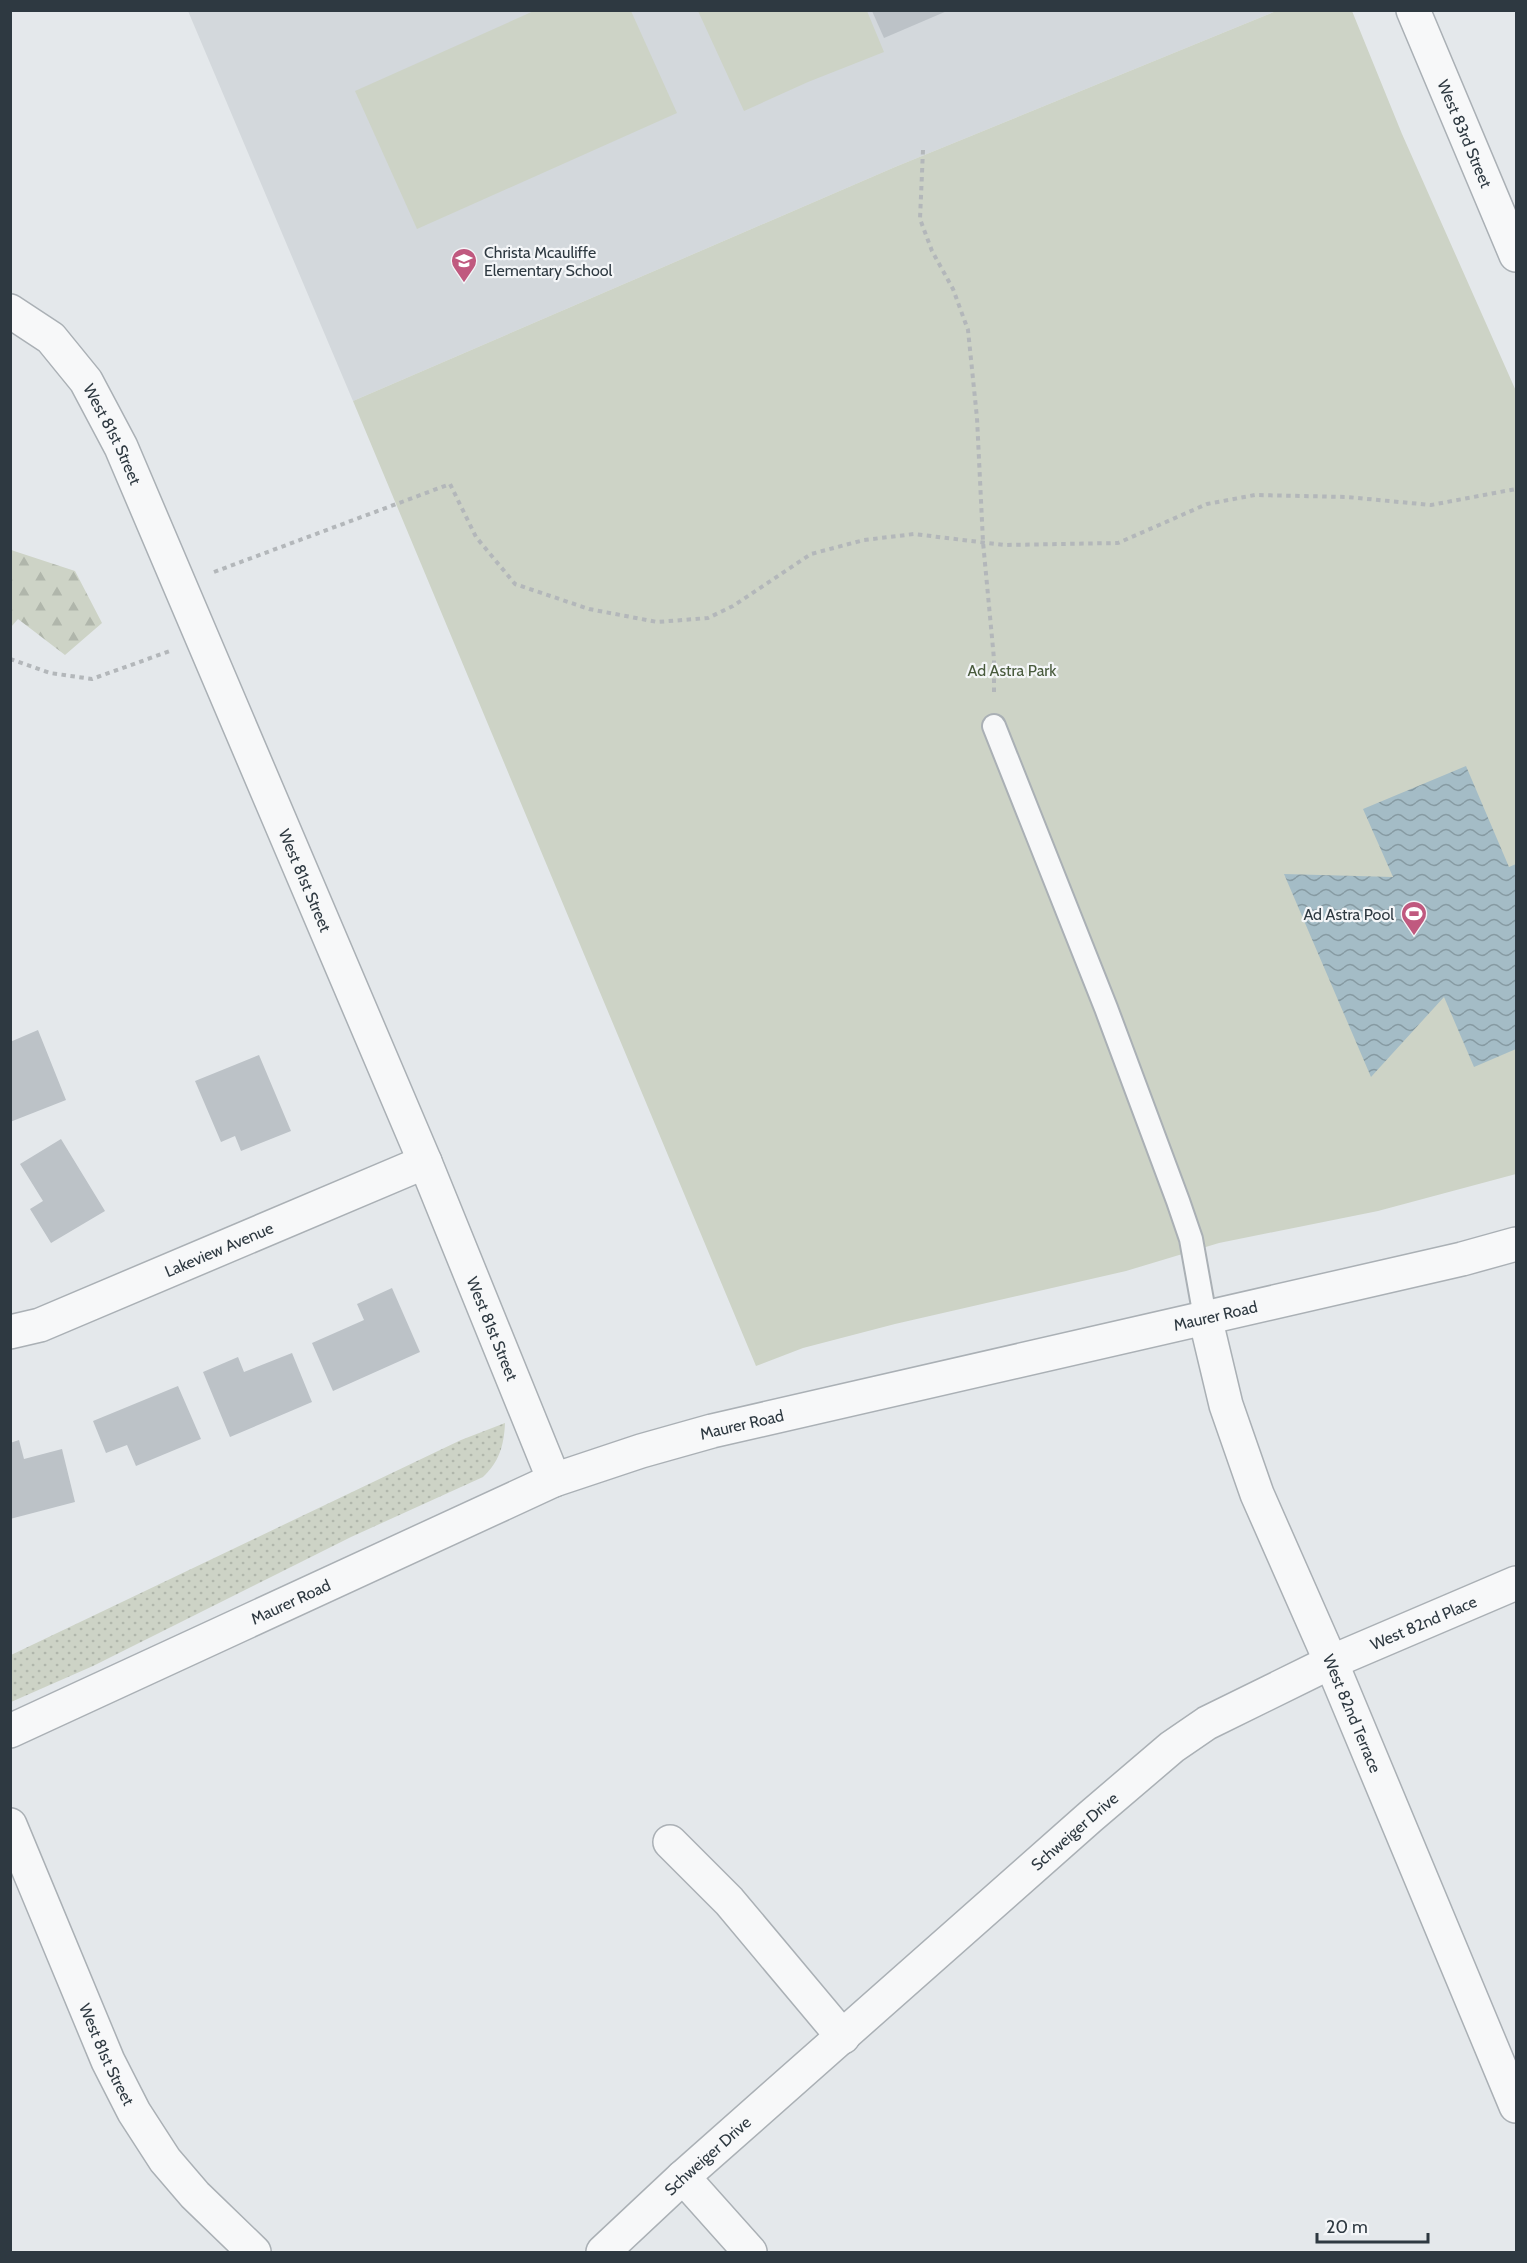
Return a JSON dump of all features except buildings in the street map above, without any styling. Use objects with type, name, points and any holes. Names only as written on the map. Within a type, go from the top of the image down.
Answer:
[{"type":"street","name":"West 83rd Street","points":[[1413,10],[1516,255]]},
{"type":"street","name":"West 81st Street","points":[[10,311],[51,338],[86,381],[121,447],[425,1161],[554,1480]]},
{"type":"street","name":"Lakeview Avenue","points":[[10,1332],[40,1325],[425,1161]]},
{"type":"street","name":"Maurer Road","points":[[10,1731],[554,1480],[641,1451],[712,1431],[1462,1259],[1516,1244]]},
{"type":"street","name":"West 82nd Terrace","points":[[1205,1317],[1226,1405],[1257,1494],[1331,1662],[1516,2106]]},
{"type":"street","name":"West 82nd Place","points":[[1331,1662],[1516,1583]]},
{"type":"street","name":"Schweiger Drive","points":[[603,2253],[683,2177],[1172,1747],[1207,1724],[1331,1662]]},
{"type":"street","name":"West 81st Street","points":[[10,1825],[108,2061],[134,2112],[165,2160],[195,2195],[254,2253]]},
{"type":"street","points":[[670,1842],[729,1901],[843,2037]]},
{"type":"street","points":[[683,2177],[750,2253]]},
{"type":"lane","points":[[994,726],[1106,1008],[1178,1201],[1191,1239],[1205,1317]]},
{"type":"path","points":[[923,150],[920,219],[932,251],[953,289],[968,330],[977,418],[983,542],[994,659],[994,726]]},
{"type":"path","points":[[180,586],[450,484],[476,537],[515,584],[589,609],[657,622],[708,618],[733,606],[811,554],[864,540],[914,534],[1004,545],[1118,543],[1207,504],[1255,495],[1347,497],[1431,505],[1516,489]]},
{"type":"path","points":[[10,659],[50,673],[92,679],[171,650],[166,640]]},
{"type":"shaded area","name":"Christa Mcauliffe Elementary School","points":[[188,11],[1276,11],[895,167],[353,401]]},
{"type":"green space","points":[[536,10],[631,11],[677,113],[417,229],[355,91]]},
{"type":"green space","points":[[698,11],[867,11],[884,52],[808,82],[744,111]]},
{"type":"green space","name":"Ad Astra Park","points":[[1276,11],[1352,11],[1402,134],[1516,391],[1516,1174],[1378,1211],[1219,1243],[1126,1271],[895,1324],[803,1348],[756,1366],[353,401],[895,167]]},
{"type":"green space","points":[[11,550],[75,571],[102,623],[65,655],[18,619],[11,627]]},
{"type":"green space","points":[[505,1423],[500,1453],[483,1477],[351,1537],[93,1666],[11,1702],[11,1655],[461,1440]]},
{"type":"water","name":"Ad Astra Pool","points":[[1466,766],[1509,867],[1516,864],[1516,1049],[1474,1067],[1444,997],[1371,1077],[1284,874],[1393,877],[1363,809]]},
{"type":"place","name":"Christa Mcauliffe Elementary School","points":[[464,284]]},
{"type":"place","name":"Ad Astra Pool","points":[[1414,937]]}]
